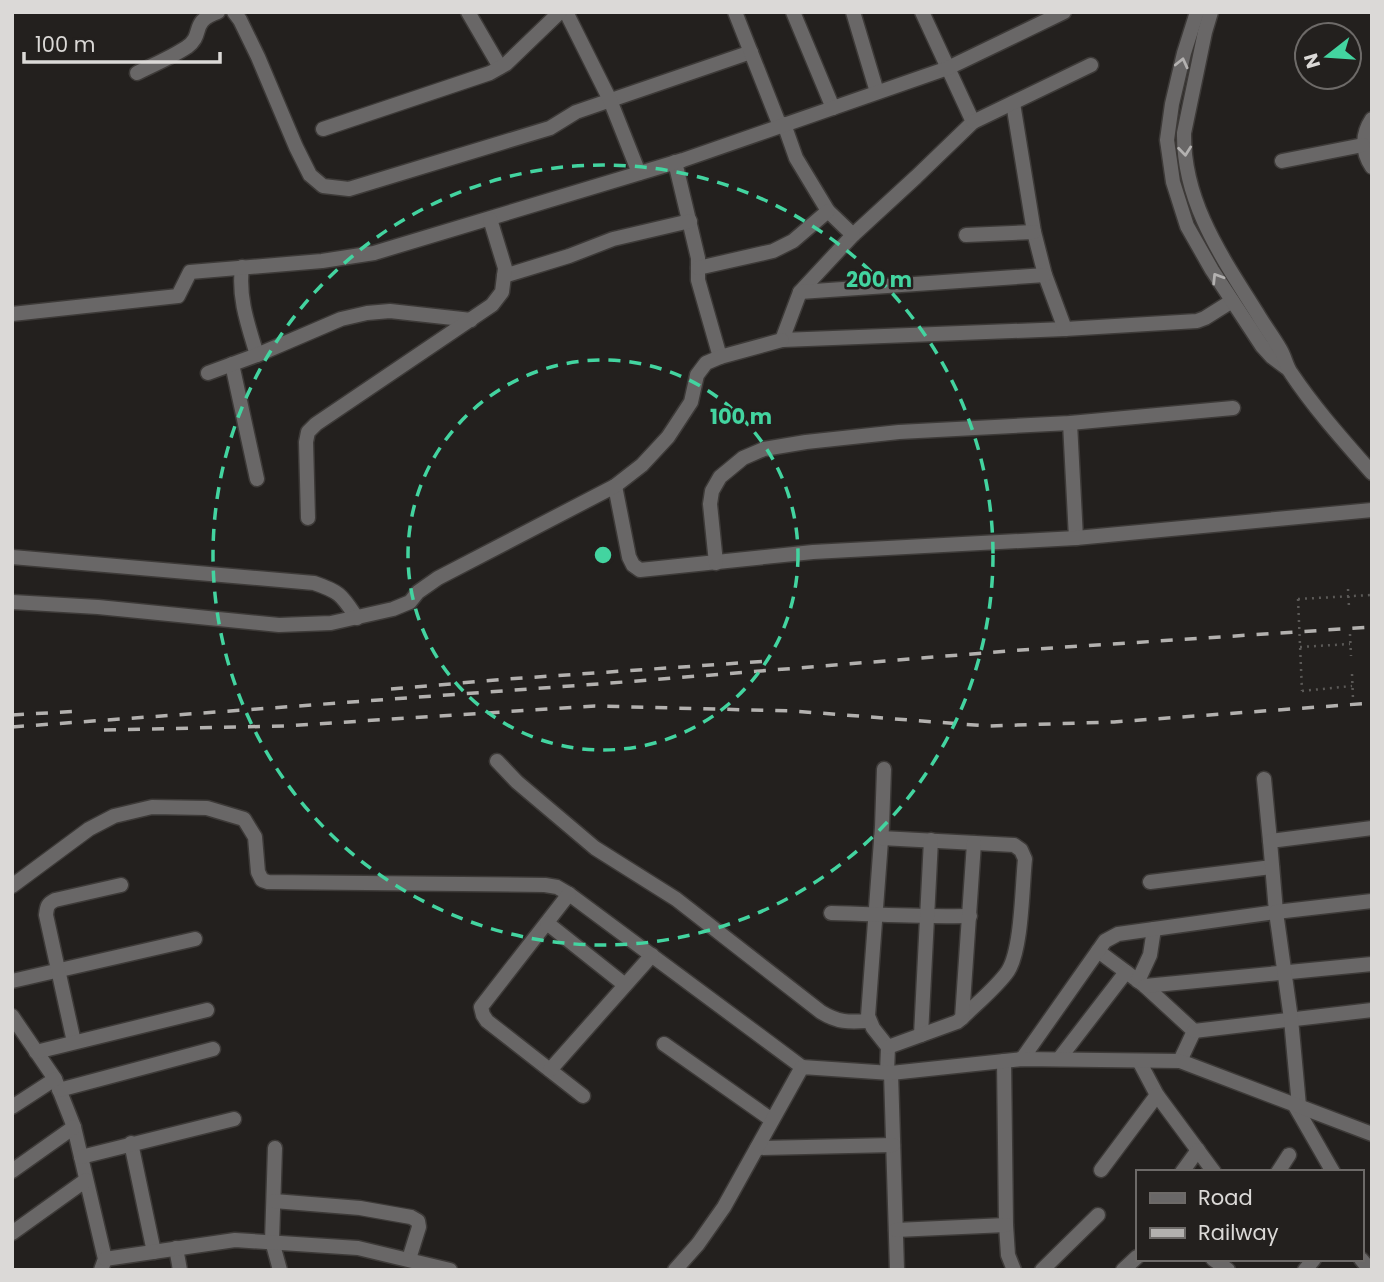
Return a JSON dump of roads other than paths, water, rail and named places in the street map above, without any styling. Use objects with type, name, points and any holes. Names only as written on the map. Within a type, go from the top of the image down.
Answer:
[{"type":"street","points":[[138,73],[188,46],[195,39],[200,21],[218,12]]},
{"type":"street","points":[[234,12],[258,57],[310,175],[323,186],[349,189],[550,128],[576,111],[751,52]]},
{"type":"street","points":[[468,12],[500,67]]},
{"type":"street","points":[[323,129],[490,73],[506,64],[560,12]]},
{"type":"street","points":[[566,12],[610,100],[639,173]]},
{"type":"street","points":[[735,12],[796,158],[828,211],[853,235]]},
{"type":"street","points":[[793,12],[832,108]]},
{"type":"street","points":[[853,12],[877,92]]},
{"type":"street","points":[[922,12],[973,122]]},
{"type":"street","points":[[12,314],[178,296],[190,272],[322,261],[374,253],[676,162],[948,68],[1064,12]]},
{"type":"street","points":[[1197,12],[1172,104],[1167,140],[1172,182],[1187,226],[1232,301],[1262,346],[1289,370]]},
{"type":"street","points":[[1211,12],[1184,133],[1189,179],[1197,205],[1214,244],[1281,350],[1289,370],[1372,473]]},
{"type":"street","points":[[782,340],[800,292],[853,235],[973,122],[1091,65]]},
{"type":"street","points":[[1013,103],[1034,232],[1045,275],[1065,329]]},
{"type":"street","points":[[1372,119],[1365,129],[1363,145],[1372,167]]},
{"type":"street","points":[[1282,161],[1363,145]]},
{"type":"street","points":[[676,162],[698,258],[698,280],[720,357]]},
{"type":"street","points":[[698,268],[773,251],[793,241],[828,211]]},
{"type":"street","points":[[307,518],[308,432],[492,305],[502,292],[505,268],[490,219]]},
{"type":"street","points":[[503,276],[613,239],[690,221]]},
{"type":"street","points":[[966,235],[1034,232]]},
{"type":"street","points":[[242,267],[243,309],[257,355]]},
{"type":"street","points":[[800,292],[1045,275]]},
{"type":"street","points":[[12,602],[97,607],[279,625],[331,623],[357,618],[393,609],[438,578],[615,486],[642,465],[668,437],[691,401],[697,375],[706,363],[720,357],[782,340],[1197,321],[1232,301]]},
{"type":"street","points":[[208,373],[341,319],[367,313],[390,311],[471,320]]},
{"type":"street","points":[[232,364],[257,479]]},
{"type":"street","points":[[716,563],[710,504],[712,491],[720,477],[728,470],[743,458],[764,449],[899,432],[1070,423],[1233,408]]},
{"type":"street","points":[[1070,423],[1076,538]]},
{"type":"street","points":[[615,486],[629,557],[633,565],[640,570],[813,552],[1076,538],[1372,510]]},
{"type":"street","points":[[12,557],[314,583],[342,596],[357,618]]},
{"type":"street","points":[[497,761],[517,782],[594,848],[676,900],[821,1012],[834,1020],[844,1022],[869,1021]]},
{"type":"street","points":[[884,769],[868,1016],[888,1047],[897,1270]]},
{"type":"street","points":[[1265,779],[1276,912],[1291,1019],[1296,1105],[1332,1170]]},
{"type":"street","points":[[12,886],[89,829],[114,816],[152,807],[207,808],[244,819],[255,837],[258,872],[262,880],[268,882],[557,887],[802,1067],[889,1073],[1022,1059],[1180,1061],[1372,1134]]},
{"type":"street","points":[[1270,841],[1372,828]]},
{"type":"street","points":[[881,838],[1014,845],[1021,850],[1025,859],[1017,944],[1006,974],[957,1022],[888,1047]]},
{"type":"street","points":[[921,1035],[931,840]]},
{"type":"street","points":[[962,1018],[974,843]]},
{"type":"street","points":[[1150,883],[1272,867]]},
{"type":"street","points":[[74,1042],[46,915],[47,907],[50,902],[121,885]]},
{"type":"street","points":[[569,894],[481,1007],[487,1021],[583,1096]]},
{"type":"street","points":[[1022,1059],[1105,941],[1118,934],[1372,901]]},
{"type":"street","points":[[831,913],[970,916]]},
{"type":"street","points":[[547,923],[625,985]]},
{"type":"street","points":[[1059,1059],[1137,980],[1150,955],[1154,929]]},
{"type":"street","points":[[12,981],[195,939]]},
{"type":"street","points":[[1098,951],[1137,980],[1194,1031],[1372,1010]]},
{"type":"street","points":[[550,1070],[652,955]]},
{"type":"street","points":[[1137,980],[1372,964]]},
{"type":"street","points":[[36,1052],[208,1010]]},
{"type":"street","points":[[15,1026],[57,1084],[74,1127],[103,1264],[154,1252],[235,1240],[358,1248],[450,1270]]},
{"type":"street","points":[[1180,1061],[1194,1031]]},
{"type":"street","points":[[664,1044],[772,1120]]},
{"type":"street","points":[[12,1107],[57,1084],[213,1049]]},
{"type":"street","points":[[1139,1060],[1157,1095],[1213,1170]]},
{"type":"street","points":[[1004,1061],[1006,1263],[1014,1270]]},
{"type":"street","points":[[675,1270],[698,1244],[724,1207],[802,1067]]},
{"type":"street","points":[[1101,1170],[1157,1095]]},
{"type":"street","points":[[80,1157],[233,1119]]},
{"type":"street","points":[[12,1171],[74,1127]]},
{"type":"street","points":[[131,1143],[154,1252]]},
{"type":"street","points":[[757,1147],[893,1145]]},
{"type":"street","points":[[275,1148],[272,1241],[280,1270]]},
{"type":"street","points":[[1183,1170],[1198,1150]]},
{"type":"street","points":[[1279,1170],[1289,1155]]},
{"type":"street","points":[[12,1233],[86,1180]]},
{"type":"street","points":[[274,1201],[359,1208],[411,1217],[418,1221],[419,1227],[409,1259]]},
{"type":"street","points":[[1041,1270],[1098,1215]]},
{"type":"street","points":[[896,1230],[1006,1226]]},
{"type":"street","points":[[176,1248],[180,1270]]},
{"type":"street","points":[[1123,1270],[1136,1258]]},
{"type":"railway","points":[[12,727],[1021,650],[1372,627]]},
{"type":"railway","points":[[391,689],[768,661]]},
{"type":"railway","points":[[104,730],[284,726],[595,706],[793,711],[987,726],[1114,722],[1372,703]]},
{"type":"railway","points":[[12,715],[80,711]]}]
